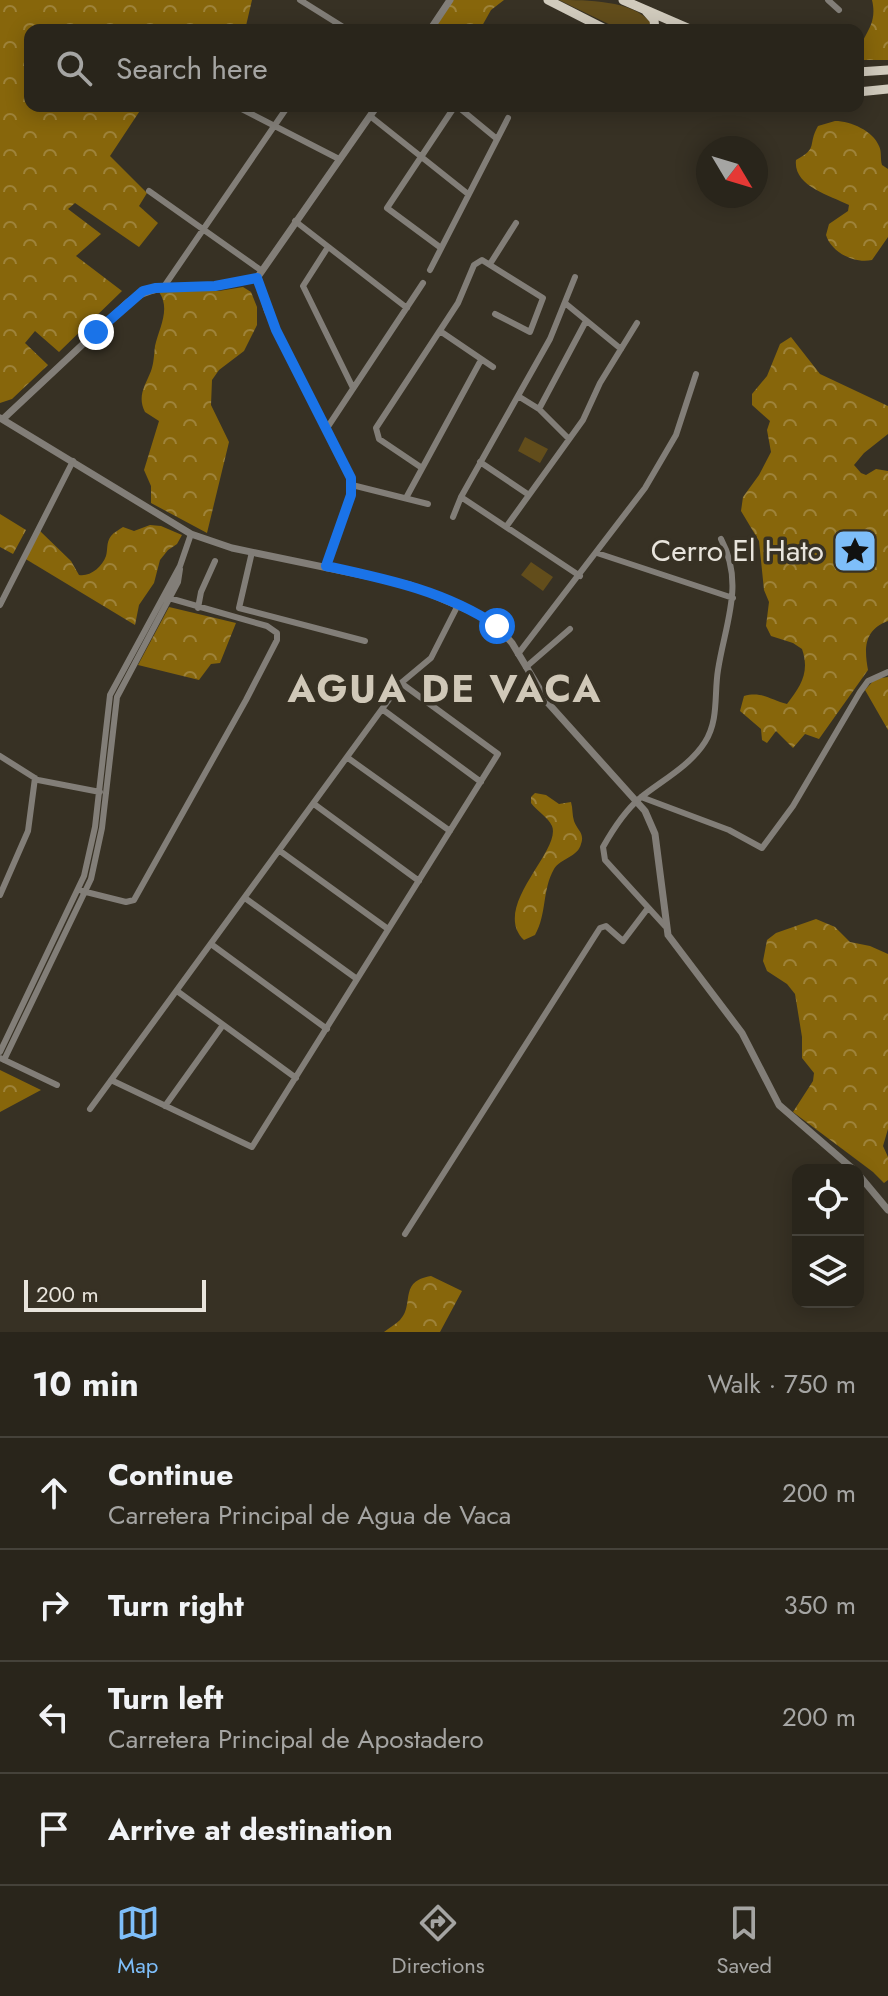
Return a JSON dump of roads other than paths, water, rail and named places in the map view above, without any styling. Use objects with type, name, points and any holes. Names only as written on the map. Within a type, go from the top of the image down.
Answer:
[{"type":"main road","points":[[548,0],[595,24]]},
{"type":"main road","points":[[623,0],[678,24]]},
{"type":"main road","points":[[640,7],[654,24]]},
{"type":"main road","points":[[864,72],[888,70]]},
{"type":"main road","points":[[864,91],[888,89]]},
{"type":"street","points":[[300,0],[338,24]]},
{"type":"street","points":[[434,24],[450,0]]},
{"type":"street","points":[[828,0],[839,10]]},
{"type":"street","points":[[247,112],[339,159]]},
{"type":"street","points":[[163,288],[284,112]]},
{"type":"street","points":[[373,112],[260,274],[215,286],[143,291],[1,418],[191,534],[232,548],[410,585],[497,626],[548,703],[639,799],[655,834],[665,926]]},
{"type":"street","points":[[441,248],[387,208],[452,112]]},
{"type":"street","points":[[463,112],[497,139]]},
{"type":"street","points":[[370,116],[468,194]]},
{"type":"street","points":[[430,270],[508,118]]},
{"type":"street","points":[[149,191],[260,274],[272,321],[346,465],[352,485],[326,566]]},
{"type":"street","points":[[295,221],[407,308]]},
{"type":"street","points":[[490,264],[516,223]]},
{"type":"street","points":[[328,247],[303,286],[353,388]]},
{"type":"street","points":[[422,468],[383,442],[375,431],[458,303],[474,265],[482,260],[543,298],[530,332],[495,314]]},
{"type":"street","points":[[453,517],[480,462],[550,339],[575,277]]},
{"type":"street","points":[[327,428],[423,283]]},
{"type":"street","points":[[565,303],[621,349]]},
{"type":"street","points":[[539,409],[586,321]]},
{"type":"street","points":[[506,527],[583,420],[637,323]]},
{"type":"street","points":[[440,331],[493,367]]},
{"type":"street","points":[[406,498],[481,360]]},
{"type":"street","points":[[518,654],[628,514],[665,456],[676,435],[696,374]]},
{"type":"street","points":[[518,396],[539,409],[569,439]]},
{"type":"street","points":[[0,605],[73,461]]},
{"type":"street","points":[[480,462],[529,495]]},
{"type":"street","points":[[352,485],[428,504]]},
{"type":"street","points":[[461,497],[580,576]]},
{"type":"street","points":[[57,1085],[1,1057],[97,857],[102,792],[117,697],[166,596],[178,582],[191,534]]},
{"type":"street","points":[[721,539],[729,554],[733,598],[717,672],[711,730],[693,757],[639,799],[606,841],[602,853],[665,926],[676,947],[742,1033],[779,1105],[847,1164]]},
{"type":"street","points":[[252,552],[239,608],[365,641]]},
{"type":"street","points":[[597,553],[733,598]]},
{"type":"street","points":[[198,608],[201,592],[215,561]]},
{"type":"street","points":[[82,891],[126,902],[134,900],[277,640],[277,633],[267,626],[166,596]]},
{"type":"street","points":[[90,1109],[401,683],[431,658],[458,605]]},
{"type":"street","points":[[526,667],[570,629]]},
{"type":"street","points":[[639,799],[729,830],[762,848],[793,806],[868,681],[888,672]]},
{"type":"street","points":[[111,1080],[252,1147],[498,754],[401,683]]},
{"type":"street","points":[[382,709],[481,782]]},
{"type":"street","points":[[0,756],[47,783],[102,792]]},
{"type":"street","points":[[348,758],[450,831]]},
{"type":"street","points":[[0,895],[28,831],[35,778]]},
{"type":"street","points":[[314,804],[419,881]]},
{"type":"street","points":[[280,851],[388,929]]},
{"type":"street","points":[[245,898],[357,979]]},
{"type":"street","points":[[405,1234],[600,928],[606,926],[623,941],[648,908]]},
{"type":"street","points":[[211,944],[327,1029]]},
{"type":"street","points":[[177,991],[296,1078]]},
{"type":"street","points":[[165,1106],[223,1025]]},
{"type":"street","points":[[864,1182],[888,1210]]},
{"type":"place","name":"Cerro El Hato","points":[[855,551]]},
{"type":"district","name":"AGUA DE VACA","points":[[445,689]]}]
